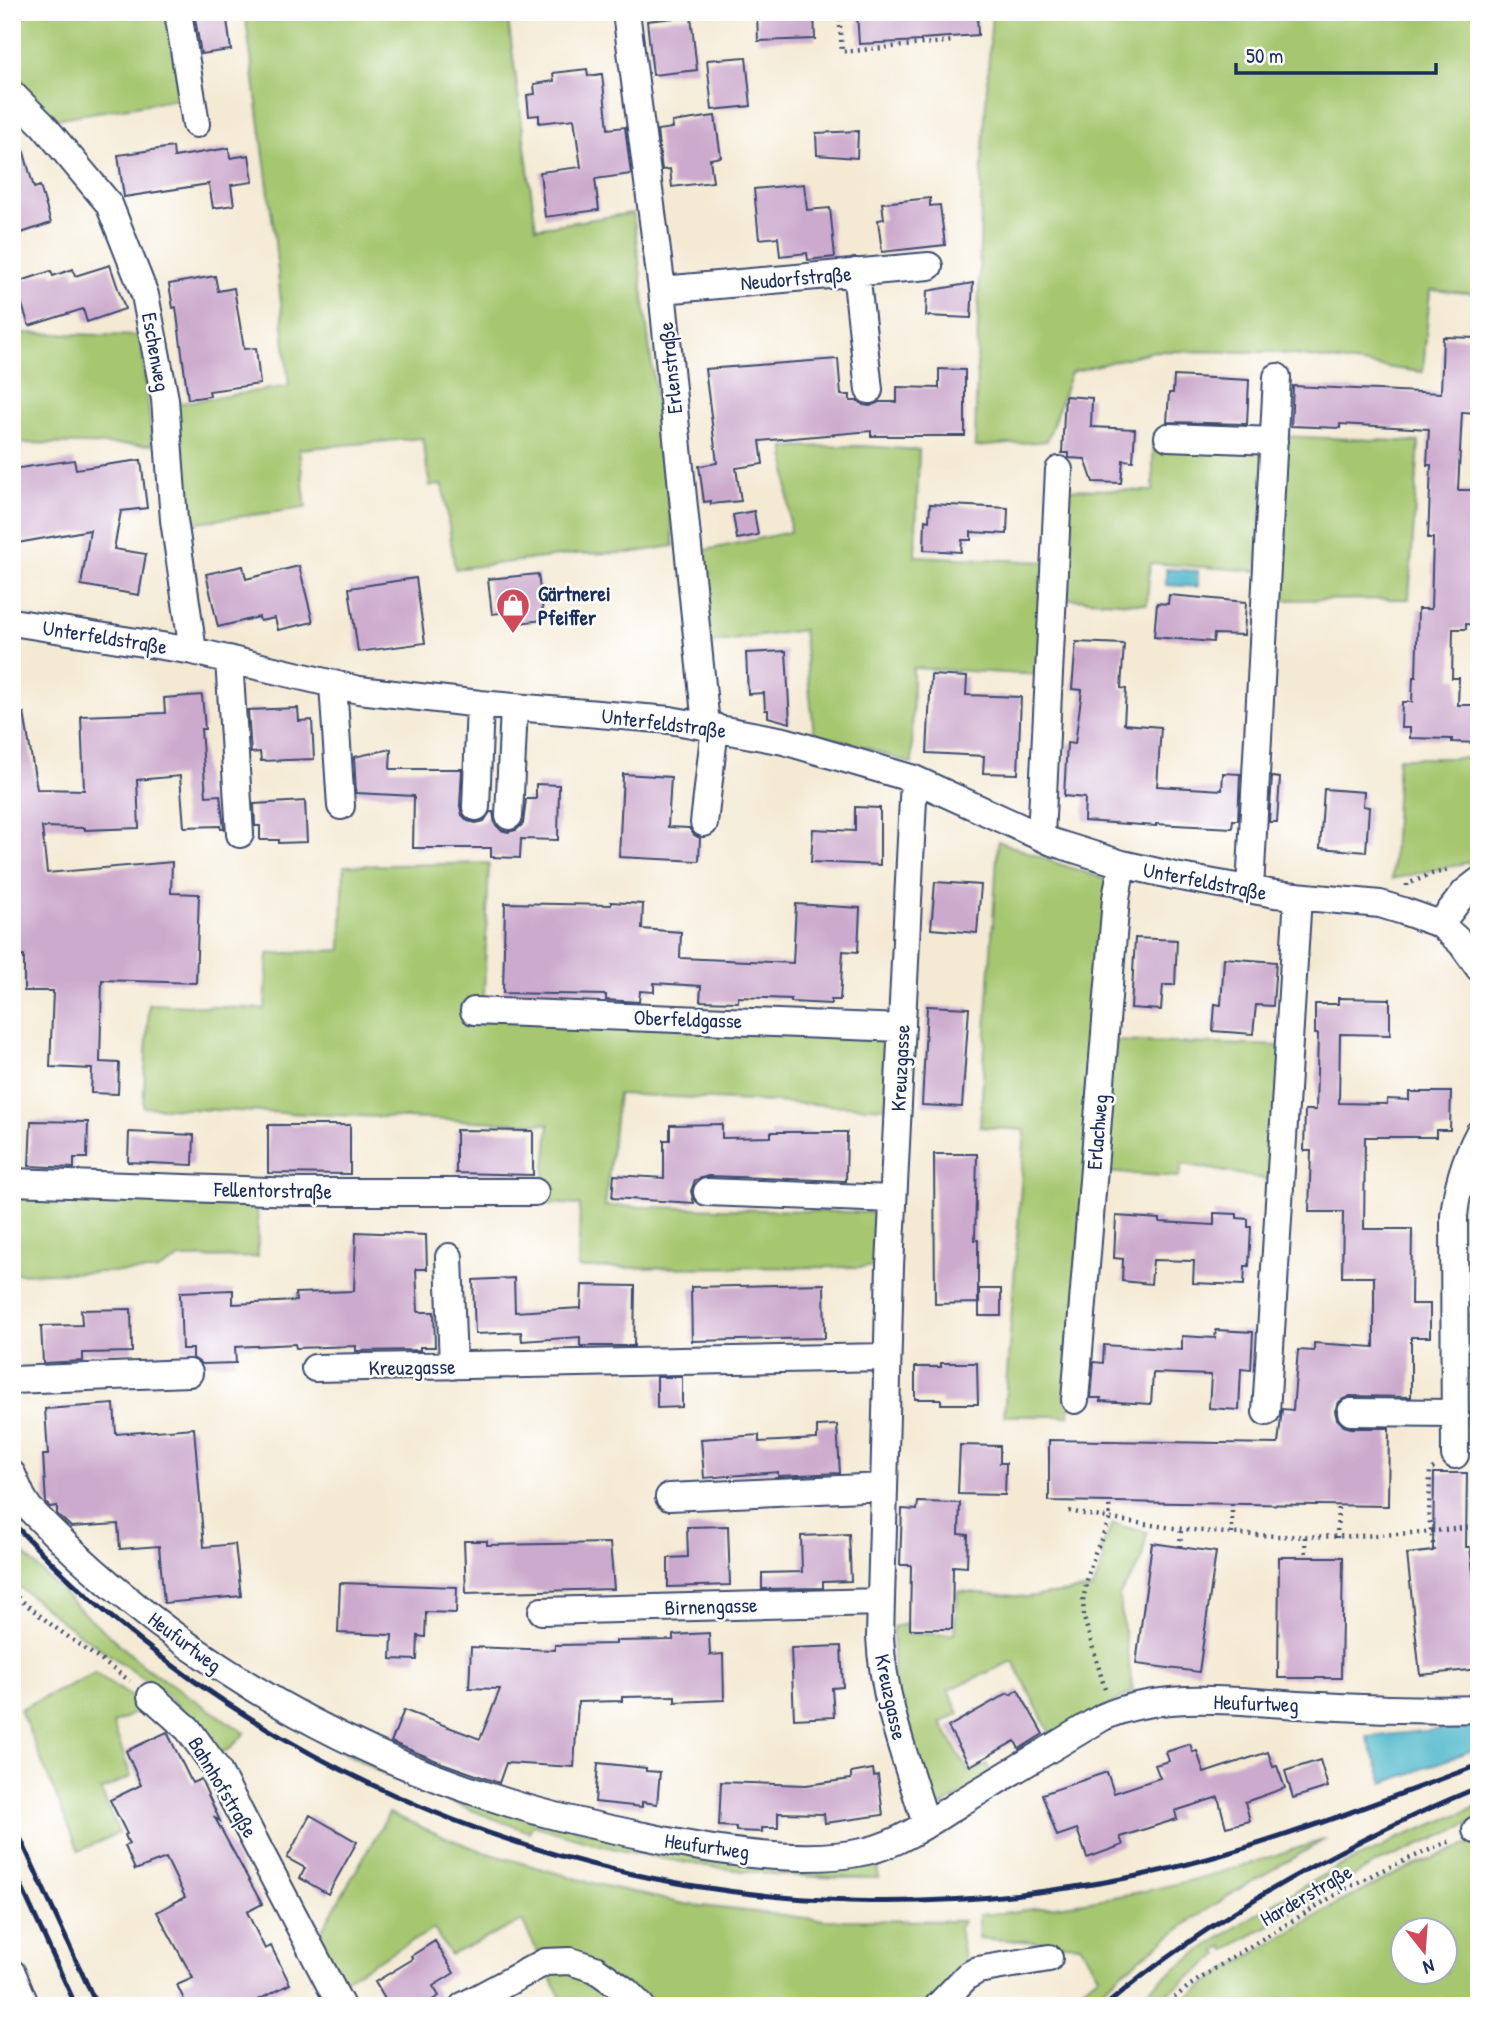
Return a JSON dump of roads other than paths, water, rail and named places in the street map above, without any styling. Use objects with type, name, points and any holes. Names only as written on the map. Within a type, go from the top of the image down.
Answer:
[{"type":"street","points":[[178,12],[196,124]]},
{"type":"street","name":"Erlenstraße","points":[[626,12],[662,290],[710,727],[704,822]]},
{"type":"street","name":"Eschenweg","points":[[12,94],[43,125],[109,204],[145,295],[165,399],[174,520],[193,651]]},
{"type":"street","name":"Neudorfstraße","points":[[662,290],[929,265]]},
{"type":"street","points":[[856,272],[869,390]]},
{"type":"street","points":[[1250,889],[1277,377]]},
{"type":"street","points":[[1168,438],[1274,442]]},
{"type":"street","points":[[1041,836],[1059,470]]},
{"type":"street","name":"Unterfeldstraße","points":[[12,622],[193,651],[359,690],[480,704],[670,720],[784,741],[914,779],[1052,842],[1122,864],[1250,889],[1380,904],[1403,911],[1440,924],[1461,943],[1479,968]]},
{"type":"street","points":[[229,659],[240,834]]},
{"type":"street","points":[[332,684],[341,806]]},
{"type":"street","points":[[477,807],[480,704]]},
{"type":"street","points":[[509,816],[514,707]]},
{"type":"street","name":"Kreuzgasse","points":[[914,779],[893,1199],[880,1637],[883,1673],[896,1728],[926,1824]]},
{"type":"street","name":"Erlachweg","points":[[1075,1401],[1116,898],[1122,864]]},
{"type":"street","points":[[1440,924],[1477,882]]},
{"type":"street","name":"Unterfeldstraße","points":[[1266,1412],[1298,896]]},
{"type":"street","name":"Oberfeldgasse","points":[[474,1010],[902,1028]]},
{"type":"street","points":[[1455,1455],[1454,1216],[1457,1188],[1469,1152],[1479,1133]]},
{"type":"street","name":"Fellentorstraße","points":[[12,1182],[299,1192],[535,1192]]},
{"type":"street","points":[[707,1192],[893,1199]]},
{"type":"street","points":[[449,1258],[453,1366]]},
{"type":"street","name":"Kreuzgasse","points":[[315,1368],[887,1357]]},
{"type":"street","points":[[12,1380],[189,1373]]},
{"type":"street","points":[[1351,1412],[1454,1413]]},
{"type":"street","name":"Heufurtweg","points":[[12,1474],[29,1508],[84,1562],[155,1621],[224,1671],[274,1701],[335,1733],[433,1777],[512,1804],[700,1847],[762,1854],[824,1856],[867,1851],[886,1845],[1113,1713],[1162,1701],[1479,1709]]},
{"type":"street","points":[[669,1497],[884,1486]]},
{"type":"street","name":"Birnengasse","points":[[542,1611],[880,1602]]},
{"type":"street","name":"Bahnhofstraße","points":[[151,1696],[188,1728],[213,1762],[341,2006]]},
{"type":"street","points":[[938,2006],[967,1976],[978,1970],[1049,1958]]},
{"type":"street","points":[[463,2006],[545,1962],[570,1961],[595,1969],[626,1991],[641,2006]]},
{"type":"street","points":[[12,1973],[26,2006]]},
{"type":"water","points":[[1166,569],[1198,571],[1198,587],[1166,585]]},
{"type":"water","points":[[1479,1725],[1479,1748],[1384,1783],[1367,1737]]},
{"type":"railway","points":[[12,1522],[97,1604],[189,1677],[288,1741],[394,1795],[503,1838],[617,1870],[733,1892],[886,1902],[994,1897],[1101,1883],[1181,1866],[1267,1841],[1479,1765]]},
{"type":"railway","points":[[1105,2006],[1192,1940],[1283,1882],[1379,1832],[1479,1787]]},
{"type":"railway","points":[[12,1820],[97,2006]]},
{"type":"railway","points":[[12,1866],[76,2006]]},
{"type":"place","name":"Gärtnerei Pfeiffer","points":[[513,635]]}]
